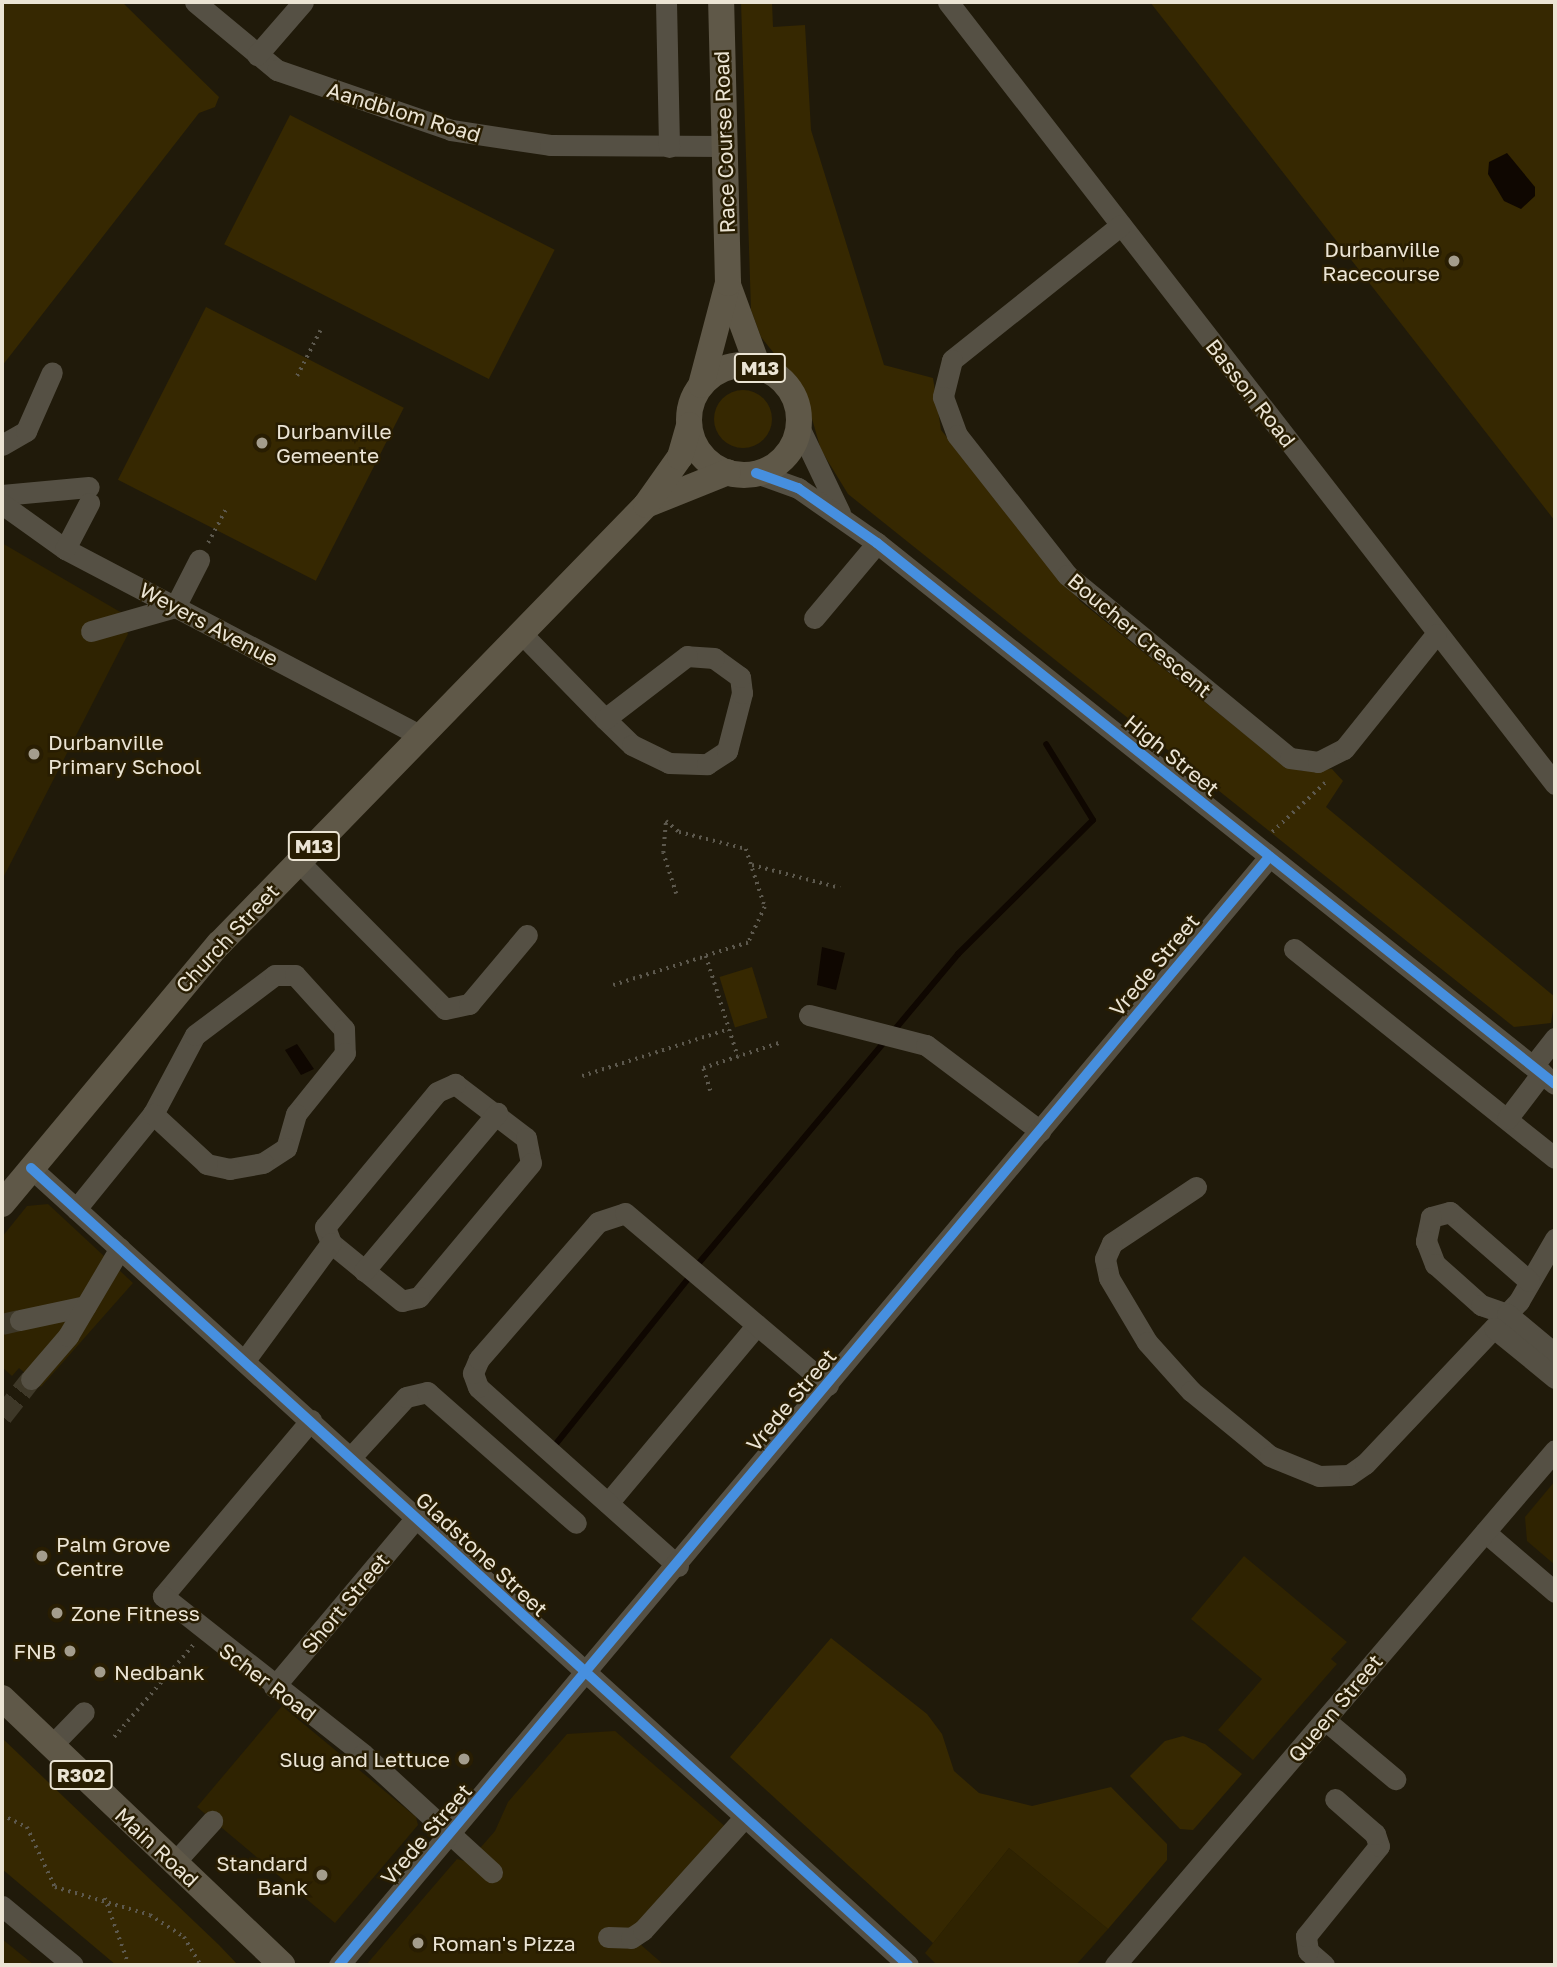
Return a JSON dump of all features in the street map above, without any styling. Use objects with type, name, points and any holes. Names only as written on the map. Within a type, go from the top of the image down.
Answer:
[{"type":"main road","name":"Race Course Road","points":[[689,425],[728,283],[721,2]]},
{"type":"main road","name":"Race Course Road","points":[[728,283],[758,367]]},
{"type":"main road","name":"M13","points":[[701,385],[724,368],[758,367],[790,390],[799,427]]},
{"type":"main road","points":[[689,425],[702,455],[728,472]]},
{"type":"main road","name":"Church Street","points":[[2,1204],[159,1012],[299,862],[646,505],[680,457],[689,425]]},
{"type":"main road","points":[[756,473],[784,457],[799,427]]},
{"type":"main road","name":"M13","points":[[728,472],[756,473]]},
{"type":"main road","name":"Church Street","points":[[646,505],[728,472]]},
{"type":"main road","name":"Main Road","points":[[2,1699],[282,1965]]},
{"type":"street","name":"Aandblom Road","points":[[195,2],[257,55],[298,80],[451,130],[550,145],[725,146]]},
{"type":"street","points":[[257,55],[303,2]]},
{"type":"street","points":[[666,2],[669,147]]},
{"type":"street","name":"Basson Road","points":[[948,2],[1555,785]]},
{"type":"street","name":"Boucher Crescent","points":[[1121,225],[952,360],[943,397],[950,423],[1068,575],[1110,614],[1283,753],[1307,762],[1338,754]]},
{"type":"street","points":[[2,445],[26,431],[52,372]]},
{"type":"street","name":"High Street","points":[[799,427],[843,517]]},
{"type":"street","name":"High Street","points":[[756,473],[785,480],[843,517],[1544,1074]]},
{"type":"street","points":[[2,495],[89,495],[65,549]]},
{"type":"street","name":"Weyers Avenue","points":[[2,504],[65,549],[422,736]]},
{"type":"street","points":[[814,618],[877,543]]},
{"type":"street","points":[[91,631],[175,607],[200,560]]},
{"type":"street","points":[[522,634],[605,719],[650,756],[707,764],[732,744],[742,685],[732,667],[687,656],[605,719]]},
{"type":"street","points":[[1338,754],[1436,634]]},
{"type":"street","name":"Vrede Street","points":[[339,1965],[587,1675],[1269,857]]},
{"type":"street","points":[[299,862],[444,1009],[468,1004],[527,935]]},
{"type":"street","points":[[1294,949],[1555,1158]]},
{"type":"street","points":[[76,1209],[153,1114],[195,1035],[275,975],[295,975],[344,1030],[345,1053],[296,1114],[286,1148],[263,1163],[230,1169],[207,1164],[153,1114]]},
{"type":"street","points":[[809,1015],[904,1036],[946,1056],[1040,1131]]},
{"type":"street","points":[[1507,1119],[1544,1074],[1555,1038]]},
{"type":"street","points":[[461,1085],[530,1143],[528,1168],[416,1300],[397,1299],[331,1244],[327,1222],[442,1088],[461,1085]]},
{"type":"street","points":[[364,1271],[497,1113]]},
{"type":"street","name":"Gladstone Street","points":[[31,1168],[908,1965]]},
{"type":"street","points":[[1196,1186],[1119,1237],[1107,1250],[1106,1268],[1133,1322],[1168,1367],[1259,1447],[1299,1471],[1330,1477],[1356,1471],[1501,1321],[1555,1239]]},
{"type":"street","points":[[1529,1281],[1450,1212],[1431,1217],[1426,1241],[1436,1264],[1501,1321],[1555,1354]]},
{"type":"street","points":[[678,1566],[478,1387],[473,1373],[479,1359],[598,1222],[618,1213],[632,1218],[828,1385]]},
{"type":"street","points":[[245,1360],[331,1244]]},
{"type":"street","points":[[31,1378],[86,1306],[120,1248]]},
{"type":"street","points":[[20,1321],[86,1306]]},
{"type":"street","points":[[1501,1321],[1555,1378]]},
{"type":"street","points":[[608,1503],[757,1325]]},
{"type":"street","points":[[351,1457],[406,1397],[427,1392],[576,1523]]},
{"type":"street","name":"Scher Road","points":[[311,1420],[163,1597],[204,1633],[363,1754],[492,1872]]},
{"type":"street","name":"Queen Street","points":[[1115,1965],[1555,1450]]},
{"type":"street","name":"Short Street","points":[[274,1687],[416,1518]]},
{"type":"street","points":[[1485,1532],[1555,1592]]},
{"type":"street","points":[[51,1746],[84,1712]]},
{"type":"street","points":[[1325,1720],[1395,1779]]},
{"type":"street","points":[[1324,1965],[1308,1951],[1306,1936],[1378,1846],[1375,1834],[1335,1800]]},
{"type":"street","points":[[608,1937],[637,1935],[744,1818]]},
{"type":"street","points":[[174,1863],[212,1821]]},
{"type":"street","points":[[2,1906],[73,1965]]},
{"type":"path","points":[[297,376],[320,331]]},
{"type":"path","points":[[200,560],[227,507]]},
{"type":"path","points":[[1268,835],[1323,788],[1338,754]]},
{"type":"path","points":[[612,985],[748,943],[765,907],[746,849],[679,832],[673,821],[666,821],[662,839],[676,894]]},
{"type":"path","points":[[752,865],[840,887]]},
{"type":"path","points":[[706,956],[738,1057]]},
{"type":"path","points":[[582,1076],[729,1029]]},
{"type":"path","points":[[710,1091],[703,1068],[779,1044]]},
{"type":"path","points":[[114,1737],[204,1633]]},
{"type":"path","points":[[2,1815],[27,1827],[55,1887],[105,1898],[177,1932],[201,1965]]},
{"type":"path","points":[[105,1898],[129,1965]]},
{"type":"shaded area","points":[[2,2],[122,2],[219,97],[215,107],[199,113],[2,366]]},
{"type":"shaded area","points":[[741,2],[772,2],[773,27],[805,25],[811,130],[884,365],[933,378],[941,430],[1080,601],[1279,762],[1302,771],[1332,769],[1343,781],[1326,807],[1555,997],[1551,1023],[1514,1027],[848,494],[821,450],[804,391],[761,337],[751,310]]},
{"type":"shaded area","name":"Durbanville Racecourse","points":[[1150,2],[1555,2],[1555,521]]},
{"type":"shaded area","points":[[290,115],[555,250],[489,379],[224,244]]},
{"type":"shaded area","points":[[1507,153],[1535,187],[1535,196],[1521,209],[1504,201],[1488,174],[1489,162]]},
{"type":"shaded area","points":[[206,307],[404,408],[316,581],[118,480]]},
{"type":"shaded area","points":[[743,390],[754,392],[767,403],[772,419],[770,430],[759,443],[743,448],[732,446],[719,435],[714,419],[716,408],[727,395]]},
{"type":"shaded area","name":"Durbanville Primary School","points":[[2,543],[122,613],[128,634],[2,880]]},
{"type":"shaded area","points":[[822,947],[845,953],[836,990],[817,985]]},
{"type":"shaded area","points":[[752,967],[767,1018],[735,1028],[719,977]]},
{"type":"shaded area","points":[[297,1044],[314,1069],[301,1075],[285,1050]]},
{"type":"shaded area","points":[[48,1204],[133,1283],[41,1387],[19,1368],[12,1376],[2,1367],[2,1237],[27,1206]]},
{"type":"shaded area","points":[[1555,1481],[1555,1565],[1527,1541],[1525,1517]]},
{"type":"shaded area","points":[[1244,1556],[1347,1642],[1331,1659],[1337,1664],[1253,1760],[1218,1730],[1262,1679],[1191,1619]]},
{"type":"shaded area","points":[[831,1638],[927,1714],[942,1734],[954,1771],[979,1793],[1032,1806],[1111,1787],[1167,1844],[1167,1860],[1108,1929],[1009,1848],[933,1943],[730,1757]]},
{"type":"shaded area","points":[[282,1706],[416,1817],[418,1825],[335,1923],[197,1807]]},
{"type":"shaded area","points":[[615,1731],[735,1835],[640,1944],[664,1965],[366,1965],[457,1859],[468,1862],[495,1831],[508,1802],[567,1734]]},
{"type":"shaded area","points":[[1183,1736],[1205,1744],[1242,1774],[1193,1830],[1180,1829],[1130,1776],[1165,1741]]},
{"type":"shaded area","points":[[2,1738],[238,1965],[116,1965],[2,1869]]},
{"type":"shaded area","points":[[1009,1848],[1108,1929],[1076,1965],[937,1965],[925,1953]]},
{"type":"shaded area","points":[[2,1939],[34,1965],[2,1965]]},
{"type":"waterway","points":[[698,1264],[958,954],[1093,820],[1046,744]]},
{"type":"waterway","points":[[555,1445],[689,1278]]},
{"type":"tunnel","points":[[2,1324],[20,1320]]},
{"type":"tunnel","points":[[2,1416],[31,1379]]},
{"type":"cycle path","points":[[756,473],[798,488],[877,543],[1555,1084]]},
{"type":"cycle path","points":[[339,1965],[1269,857]]},
{"type":"cycle path","points":[[31,1168],[908,1965]]},
{"type":"place","name":"Durbanville Racecourse","points":[[1454,261]]},
{"type":"place","name":"Durbanville Gemeente","points":[[262,443]]},
{"type":"place","name":"Durbanville Primary School","points":[[34,754]]},
{"type":"place","name":"Palm Grove Centre","points":[[42,1556]]},
{"type":"place","name":"Zone Fitness","points":[[57,1613]]},
{"type":"place","name":"FNB","points":[[70,1651]]},
{"type":"place","name":"Nedbank","points":[[100,1672]]},
{"type":"place","name":"Slug and Lettuce","points":[[464,1759]]},
{"type":"place","name":"Standard Bank","points":[[322,1875]]},
{"type":"place","name":"Roman's Pizza","points":[[418,1943]]}]
